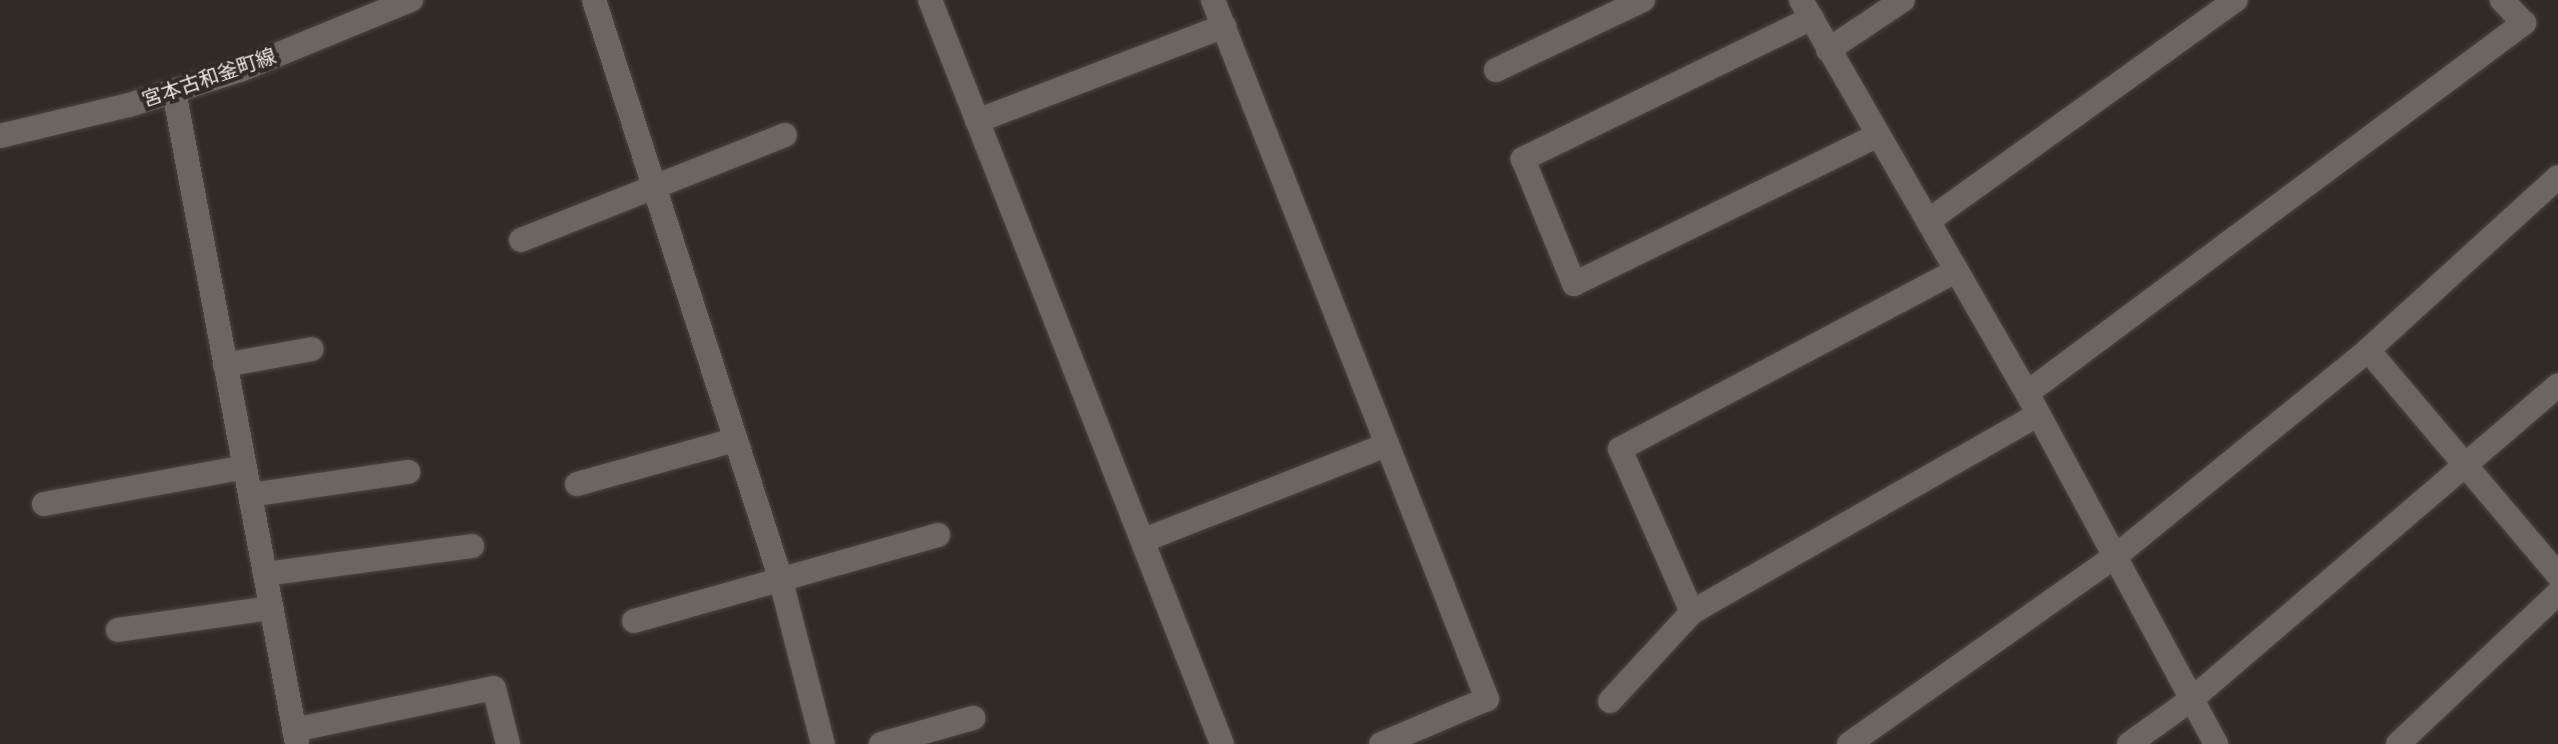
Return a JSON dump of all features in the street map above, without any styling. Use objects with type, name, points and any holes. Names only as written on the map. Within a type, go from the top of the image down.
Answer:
[{"type":"street","name":"宮本古和釜町線","points":[[0,136],[174,91],[240,70],[411,0]]},
{"type":"street","points":[[594,0],[658,187],[780,577],[823,744]]},
{"type":"street","points":[[930,0],[1222,744]]},
{"type":"street","points":[[1213,0],[1487,699],[1381,744]]},
{"type":"street","points":[[1496,70],[1643,0]]},
{"type":"street","points":[[1828,50],[1903,0]]},
{"type":"street","points":[[1928,221],[2236,0]]},
{"type":"street","points":[[1610,701],[1692,612],[2032,404],[2524,23],[2502,0]]},
{"type":"street","points":[[1876,136],[1574,284],[1523,159],[1806,9],[2117,555],[2216,744]]},
{"type":"street","points":[[977,121],[1224,26]]},
{"type":"street","points":[[174,91],[296,737],[494,688],[508,744]]},
{"type":"street","points":[[521,240],[785,135]]},
{"type":"street","points":[[1849,744],[2117,555],[2368,350],[2558,177]]},
{"type":"street","points":[[1692,612],[1620,449],[1954,272]]},
{"type":"street","points":[[225,365],[312,349]]},
{"type":"street","points":[[2368,350],[2558,575]]},
{"type":"street","points":[[2129,744],[2192,699],[2558,385]]},
{"type":"street","points":[[577,484],[735,440]]},
{"type":"street","points":[[1144,540],[1387,445]]},
{"type":"street","points":[[44,504],[245,467]]},
{"type":"street","points":[[250,495],[408,472]]},
{"type":"street","points":[[634,621],[780,577],[938,535]]},
{"type":"street","points":[[265,574],[472,546]]},
{"type":"street","points":[[2398,744],[2558,593]]},
{"type":"street","points":[[118,630],[271,608]]},
{"type":"street","points":[[881,744],[973,718]]}]
